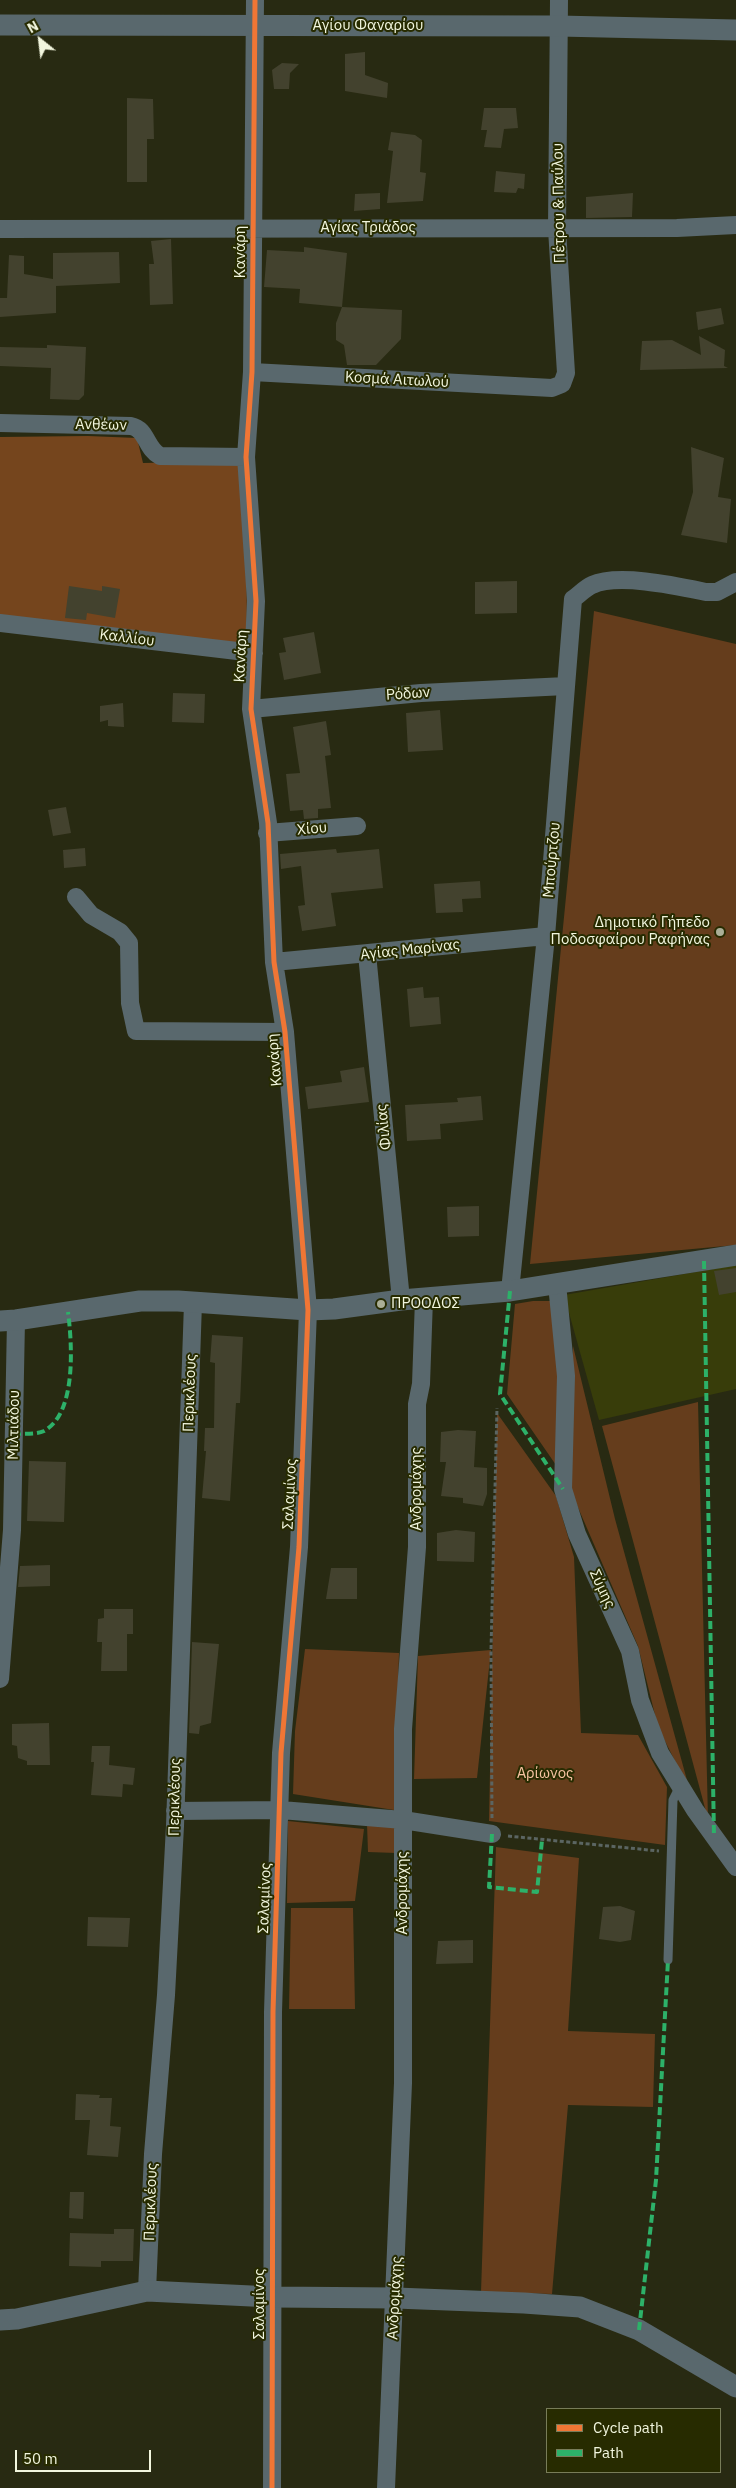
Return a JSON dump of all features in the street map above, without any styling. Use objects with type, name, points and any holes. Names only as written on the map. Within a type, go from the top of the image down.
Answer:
[{"type":"street","name":"Κανάρη","points":[[255,0],[252,372],[246,457],[256,601],[251,709],[268,823],[274,962],[285,1032],[308,1310]]},
{"type":"street","name":"Πέτρου & Παύλου","points":[[542,387],[558,387],[566,379],[557,229],[559,0]]},
{"type":"street","name":"Αγίου Φαναρίου","points":[[0,25],[559,26],[736,30]]},
{"type":"street","name":"Αγίας Τριάδος","points":[[0,229],[254,227],[557,229],[677,228],[736,225]]},
{"type":"street","name":"Κοσμά Αιτωλού","points":[[252,372],[542,387]]},
{"type":"street","name":"Ανθέων","points":[[0,424],[131,426],[141,430],[151,449],[160,456],[246,457]]},
{"type":"street","name":"Μπούρτζου","points":[[510,1291],[546,936],[573,599],[590,586],[605,581],[639,582],[717,592],[736,582]]},
{"type":"street","name":"Καλλίου","points":[[0,623],[254,654]]},
{"type":"street","name":"Ρόδων","points":[[251,709],[421,693],[566,686]]},
{"type":"street","name":"Χίου","points":[[267,833],[357,826]]},
{"type":"street","points":[[76,897],[91,915],[120,932],[129,943],[130,1004],[136,1031],[285,1032]]},
{"type":"street","name":"Αγίας Μαρίνας","points":[[274,962],[546,936]]},
{"type":"street","name":"Φιλίας","points":[[367,954],[401,1300]]},
{"type":"street","points":[[8,1320],[135,1302],[334,1310],[401,1300],[510,1291],[736,1256]]},
{"type":"street","name":"Σύμης","points":[[557,1284],[566,1376],[563,1489],[577,1534],[630,1651],[640,1700],[660,1753],[680,1786],[736,1867]]},
{"type":"street","name":"Ανδρομάχης","points":[[386,2488],[396,2298],[403,2084],[403,1729],[417,1547],[417,1404],[421,1384],[424,1299]]},
{"type":"street","name":"Περικλέους","points":[[147,2291],[153,2154],[167,1986],[193,1303]]},
{"type":"street","name":"Σαλαμίνος","points":[[272,2488],[273,2012],[281,1810],[281,1753],[300,1547],[308,1310]]},
{"type":"street","name":"Μιλτιάδου","points":[[0,1679],[12,1530],[8,1320]]},
{"type":"street","points":[[175,1811],[281,1810],[403,1820],[492,1834]]},
{"type":"street","points":[[0,2320],[17,2319],[147,2291],[272,2297],[524,2302],[580,2307],[639,2330],[736,2387]]},
{"type":"lane","points":[[668,1960],[673,1800],[680,1786]]},
{"type":"path","points":[[497,1408],[491,1650],[492,1834],[670,1852]]},
{"type":"shaded area","points":[[88,436],[137,438],[143,463],[246,461],[247,646],[0,617],[0,437]]},
{"type":"shaded area","points":[[736,1265],[736,1389],[599,1420],[564,1295]]},
{"type":"green space","points":[[594,611],[736,644],[736,1245],[530,1264]]},
{"type":"green space","points":[[551,1301],[560,1386],[558,1468],[507,1394],[515,1304]]},
{"type":"green space","points":[[573,1346],[615,1519],[690,1791],[658,1727],[638,1646],[570,1489]]},
{"type":"green space","points":[[698,1402],[708,1819],[602,1426]]},
{"type":"green space","name":"Αρίωνος","points":[[497,1413],[556,1496],[574,1557],[581,1733],[638,1735],[667,1787],[665,1845],[489,1821]]},
{"type":"green space","points":[[305,1649],[399,1653],[394,1810],[293,1794],[295,1731]]},
{"type":"green space","points":[[491,1650],[477,1778],[414,1779],[418,1656]]},
{"type":"green space","points":[[288,1821],[364,1829],[355,1901],[287,1903]]},
{"type":"green space","points":[[367,1824],[397,1827],[396,1853],[368,1852]]},
{"type":"green space","points":[[496,1847],[579,1858],[568,2031],[655,2034],[653,2107],[568,2105],[552,2294],[481,2292]]},
{"type":"green space","points":[[291,1908],[353,1908],[355,2009],[289,2009]]},
{"type":"building","points":[[365,52],[365,75],[388,83],[387,98],[345,91],[345,54]]},
{"type":"building","points":[[282,63],[299,64],[290,73],[289,89],[274,89],[272,70]]},
{"type":"building","points":[[127,98],[153,99],[154,139],[147,139],[147,182],[127,182]]},
{"type":"building","points":[[484,108],[516,108],[518,128],[504,129],[501,148],[484,147],[487,130],[481,130]]},
{"type":"building","points":[[391,132],[415,135],[422,140],[420,172],[426,173],[423,201],[387,203],[393,151],[388,150]]},
{"type":"building","points":[[496,171],[525,174],[524,189],[518,188],[516,193],[494,192]]},
{"type":"building","points":[[380,193],[380,209],[354,211],[355,194]]},
{"type":"building","points":[[633,193],[632,217],[586,218],[586,197]]},
{"type":"building","points":[[171,239],[173,304],[150,305],[149,264],[154,264],[151,241]]},
{"type":"building","points":[[304,247],[347,253],[342,307],[299,303],[300,289],[264,287],[267,250],[304,252]]},
{"type":"building","points":[[119,252],[120,283],[56,286],[56,313],[0,317],[0,298],[7,298],[9,255],[24,256],[24,274],[53,279],[53,253]]},
{"type":"building","points":[[342,307],[402,310],[401,339],[376,365],[347,365],[344,345],[336,340],[336,323]]},
{"type":"building","points":[[721,308],[724,324],[698,330],[696,312]]},
{"type":"building","points":[[699,336],[725,350],[724,366],[728,368],[640,370],[642,341],[672,340],[701,355]]},
{"type":"building","points":[[47,345],[86,347],[84,395],[79,400],[50,399],[51,368],[0,366],[0,347],[47,348]]},
{"type":"building","points":[[691,447],[724,458],[718,497],[731,499],[727,543],[681,535],[693,492]]},
{"type":"building","points":[[517,581],[517,613],[475,614],[475,582]]},
{"type":"building","points":[[69,586],[102,591],[102,586],[120,589],[115,618],[87,613],[86,620],[65,618]]},
{"type":"building","points":[[314,632],[321,673],[284,680],[279,653],[286,652],[283,638]]},
{"type":"building","points":[[173,693],[205,694],[204,723],[172,722]]},
{"type":"building","points":[[123,703],[124,727],[108,726],[108,720],[100,722],[100,706]]},
{"type":"building","points":[[440,710],[443,750],[408,752],[406,713]]},
{"type":"building","points":[[326,721],[331,755],[325,756],[331,808],[318,809],[318,818],[304,819],[303,810],[290,811],[286,774],[300,773],[293,727]]},
{"type":"building","points":[[66,807],[71,833],[53,836],[48,810]]},
{"type":"building","points":[[85,848],[86,866],[64,868],[63,850]]},
{"type":"building","points":[[336,849],[337,853],[379,849],[383,888],[331,893],[336,926],[302,931],[298,906],[305,905],[301,866],[281,869],[280,854]]},
{"type":"building","points":[[480,881],[481,898],[462,899],[463,912],[436,913],[434,884]]},
{"type":"building","points":[[423,987],[424,998],[439,997],[441,1024],[410,1027],[407,989]]},
{"type":"building","points":[[364,1067],[369,1102],[308,1109],[305,1087],[342,1082],[340,1071]]},
{"type":"building","points":[[481,1096],[483,1120],[440,1124],[441,1139],[407,1141],[405,1105],[458,1102],[457,1098]]},
{"type":"building","points":[[479,1206],[479,1236],[448,1237],[447,1207]]},
{"type":"building","points":[[736,1268],[736,1292],[719,1295],[714,1271]]},
{"type":"building","points":[[212,1335],[243,1337],[240,1403],[236,1403],[230,1501],[202,1498],[206,1451],[204,1451],[205,1428],[214,1428],[215,1363],[210,1362]]},
{"type":"building","points":[[458,1430],[476,1431],[474,1467],[487,1468],[487,1494],[483,1506],[463,1503],[463,1498],[441,1496],[446,1462],[440,1462],[441,1432]]},
{"type":"building","points":[[29,1461],[66,1462],[64,1522],[27,1521]]},
{"type":"building","points":[[456,1530],[475,1532],[474,1562],[437,1561],[437,1533]]},
{"type":"building","points":[[50,1565],[50,1586],[18,1587],[20,1566]]},
{"type":"building","points":[[331,1568],[357,1568],[357,1599],[326,1599]]},
{"type":"building","points":[[104,1609],[133,1609],[133,1634],[127,1634],[127,1671],[101,1671],[102,1642],[97,1642],[98,1619],[104,1618]]},
{"type":"building","points":[[192,1642],[219,1644],[211,1723],[200,1726],[199,1734],[189,1733]]},
{"type":"building","points":[[49,1723],[50,1765],[27,1765],[27,1761],[18,1758],[17,1746],[12,1745],[12,1724]]},
{"type":"building","points":[[92,1746],[110,1746],[109,1765],[135,1768],[133,1785],[123,1784],[122,1797],[91,1795],[94,1762],[91,1762]]},
{"type":"building","points":[[620,1906],[635,1911],[631,1940],[620,1942],[599,1939],[603,1907]]},
{"type":"building","points":[[88,1917],[130,1918],[128,1947],[87,1946]]},
{"type":"building","points":[[473,1940],[473,1963],[436,1964],[438,1941]]},
{"type":"building","points":[[76,2094],[100,2095],[99,2098],[112,2098],[110,2126],[121,2127],[118,2157],[87,2155],[90,2120],[75,2120]]},
{"type":"building","points":[[70,2192],[84,2192],[83,2219],[69,2218]]},
{"type":"building","points":[[114,2229],[134,2229],[133,2261],[101,2261],[101,2267],[69,2266],[70,2233],[114,2234]]},
{"type":"marked path","points":[[704,1261],[714,1837]]},
{"type":"marked path","points":[[510,1291],[500,1394],[563,1489]]},
{"type":"marked path","points":[[13,1434],[44,1431],[55,1422],[62,1409],[70,1376],[71,1341],[68,1312]]},
{"type":"marked path","points":[[492,1834],[489,1887],[537,1892],[542,1840]]},
{"type":"marked path","points":[[639,2330],[656,2180],[668,1960]]},
{"type":"cycle path","points":[[255,0],[252,372],[246,457],[256,601],[251,709],[268,823],[274,962],[285,1032],[308,1310],[299,1547],[281,1753],[273,2012],[272,2488]]},
{"type":"place","name":"Δημοτικό Γήπεδο Ποδοσφαίρου Ραφήνας","points":[[720,932]]},
{"type":"place","name":"ΠΡΟΟΔΟΣ","points":[[381,1304]]}]
